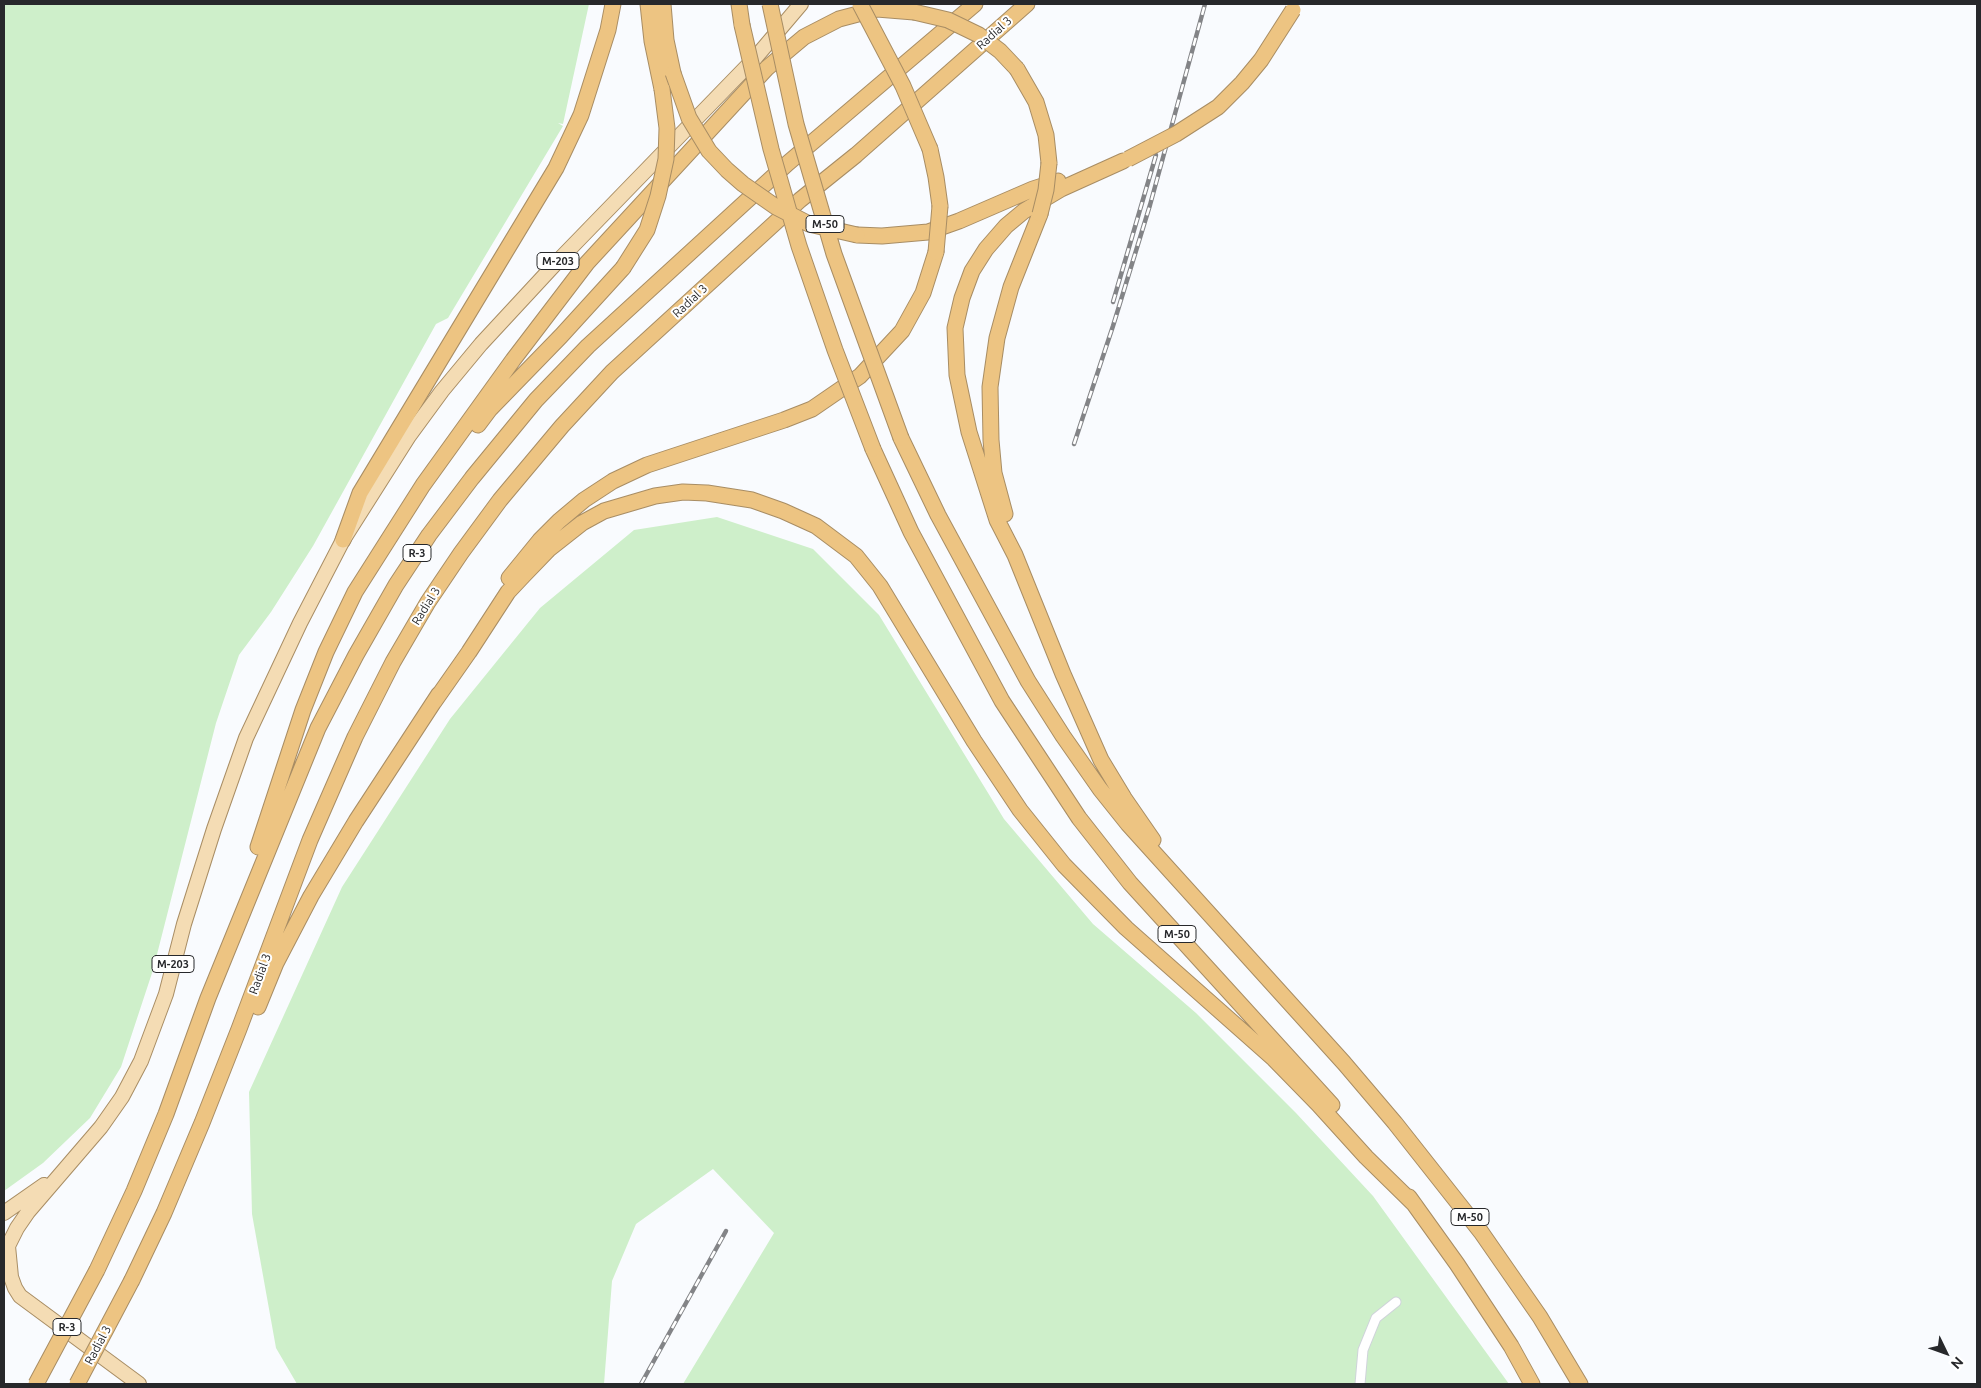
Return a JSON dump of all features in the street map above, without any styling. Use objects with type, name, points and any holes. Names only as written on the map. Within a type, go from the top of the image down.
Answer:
[{"type":"highway","points":[[342,540],[360,492],[556,168],[581,115],[608,30],[613,4]]},
{"type":"highway","points":[[303,710],[329,652],[359,594],[394,538],[429,488],[490,409],[562,336],[623,268],[646,230],[658,196],[666,159],[667,128],[662,89],[652,41],[648,4]]},
{"type":"highway","points":[[663,4],[666,40],[673,73],[689,118],[709,151],[738,179],[776,207],[809,224],[857,235],[882,236],[928,232],[959,221],[1033,189],[1126,160]]},
{"type":"highway","name":"M-50","points":[[739,4],[742,25],[771,149],[799,246],[835,350],[873,449],[911,532],[1002,701],[1079,818],[1130,883],[1309,1078],[1415,1205],[1463,1272],[1532,1384]]},
{"type":"highway","name":"M-50","points":[[770,4],[796,124],[827,229],[868,350],[901,438],[938,515],[1028,681],[1100,790],[1128,824],[1344,1062],[1482,1232],[1540,1317],[1580,1384]]},
{"type":"highway","points":[[434,702],[491,604],[515,570],[540,540],[584,500],[613,481],[647,465],[812,409],[860,376],[902,331],[923,293],[936,252],[940,206],[930,149],[903,86],[860,4]]},
{"type":"highway","name":"R-3","points":[[36,1384],[97,1270],[134,1191],[166,1114],[208,998],[318,728],[356,655],[396,585],[429,535],[472,478],[536,400],[588,346],[788,163],[975,4]]},
{"type":"highway","name":"Radial 3","points":[[76,1384],[132,1280],[164,1212],[239,1029],[310,840],[355,737],[393,662],[428,602],[461,553],[500,500],[562,426],[612,372],[800,200],[856,155],[1027,4]]},
{"type":"highway","points":[[1172,873],[1161,852],[1101,760],[1062,674],[1015,554],[997,520],[969,432],[957,374],[955,328],[962,298],[972,271],[986,249],[1018,216],[1061,189],[1126,160],[1176,134],[1218,107],[1242,83],[1261,60],[1295,7]]},
{"type":"highway","points":[[208,998],[303,710],[355,592],[388,538],[507,368],[587,263],[767,68],[804,37],[839,19],[877,9],[914,12],[948,20],[979,35],[1000,51],[1017,69],[1036,102],[1046,136],[1049,163],[1046,190],[1040,214],[1011,287],[997,338],[990,387],[994,473],[1015,554]]},
{"type":"highway","points":[[164,1212],[211,1118],[276,964],[307,905],[356,821],[508,592],[550,549],[582,523],[604,511],[654,496],[683,492],[707,493],[752,500],[783,510],[816,526],[856,556],[880,586],[974,740],[1020,810],[1064,865],[1126,928],[1274,1059],[1366,1157],[1415,1205]]},
{"type":"main road","name":"M-203","points":[[4,1213],[64,1171],[101,1127],[122,1097],[141,1061],[160,1011],[184,924],[214,829],[246,738],[300,623],[342,540],[409,436],[442,391],[481,344],[556,262],[756,57],[801,4]]},
{"type":"main road","points":[[64,1171],[28,1212],[8,1246],[9,1268],[13,1283],[20,1296],[34,1308],[139,1384]]},
{"type":"street","points":[[1360,1384],[1362,1350],[1376,1318],[1396,1302]]},
{"type":"green space","points":[[4,4],[589,4],[563,124],[558,123],[563,126],[448,318],[436,324],[313,546],[271,612],[239,655],[216,723],[153,970],[121,1067],[90,1118],[43,1163],[4,1191]]},
{"type":"green space","points":[[717,517],[813,549],[879,615],[1004,819],[1093,924],[1196,1013],[1296,1113],[1373,1196],[1509,1384],[683,1384],[774,1233],[713,1169],[636,1224],[612,1281],[604,1384],[297,1384],[276,1348],[252,1214],[249,1092],[342,887],[450,719],[540,608],[634,530]]},
{"type":"railway","points":[[1074,444],[1150,205],[1205,4]]},
{"type":"railway","points":[[1113,302],[1156,155]]},
{"type":"railway","points":[[641,1384],[726,1231]]}]
